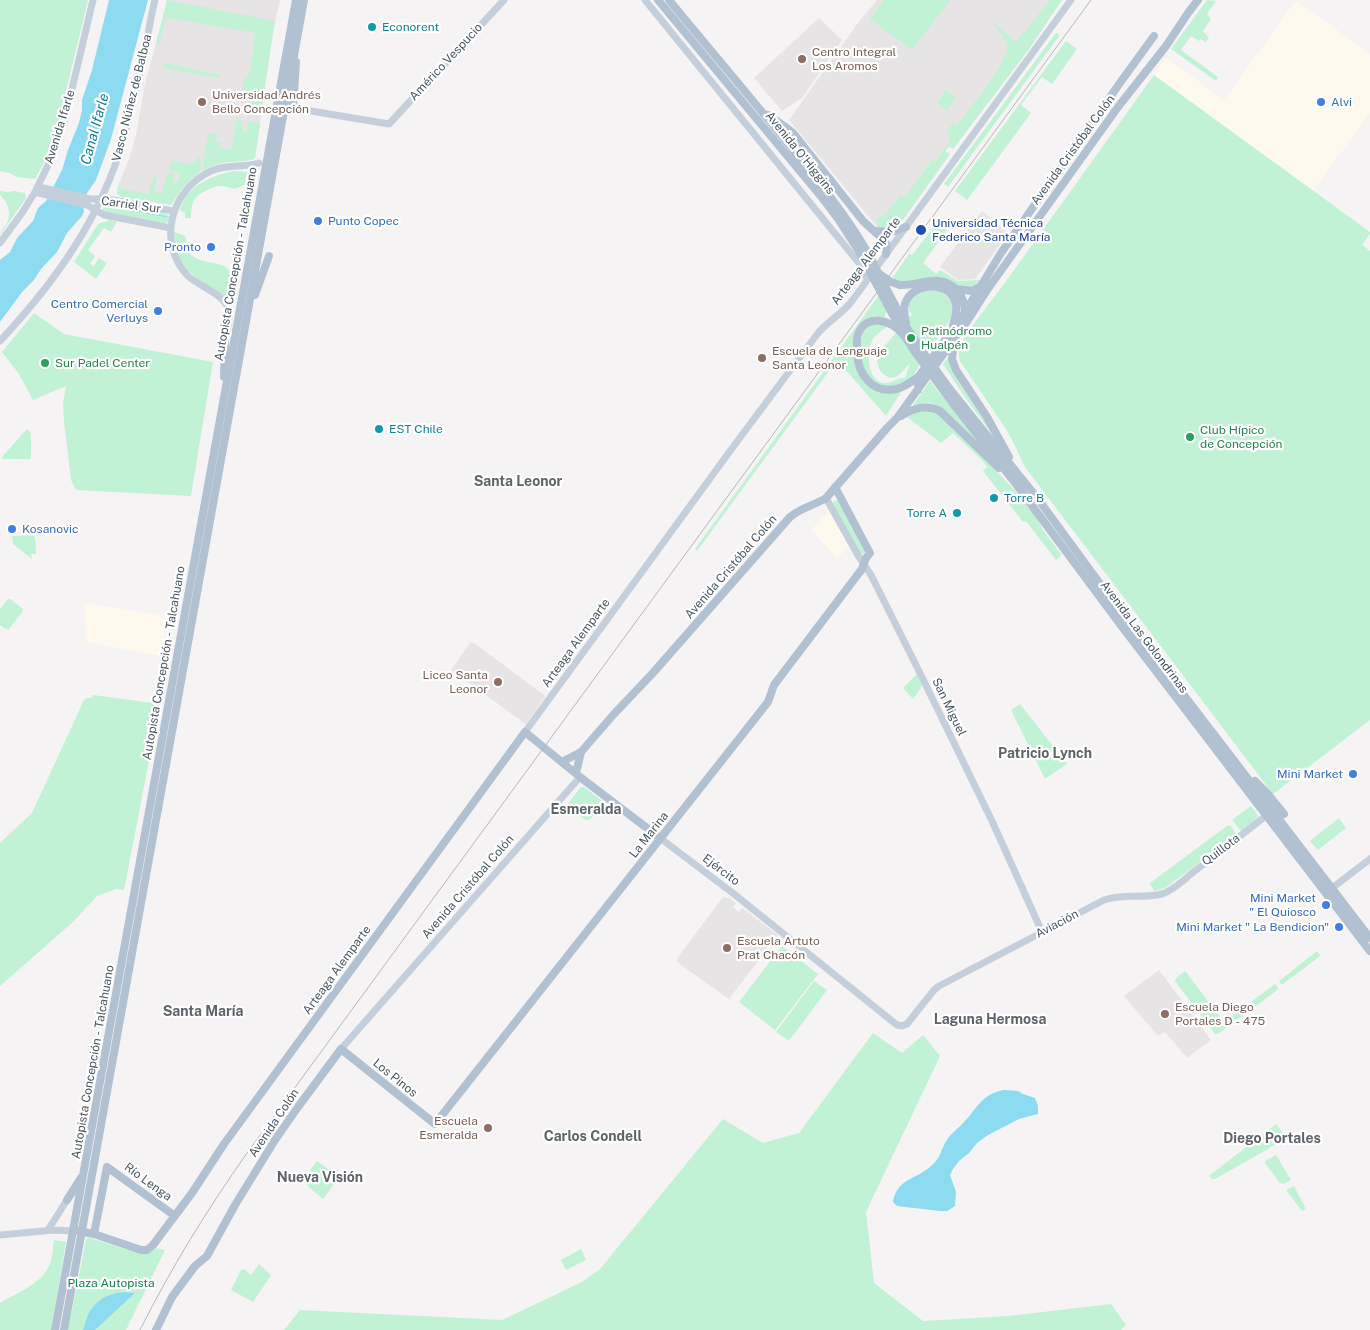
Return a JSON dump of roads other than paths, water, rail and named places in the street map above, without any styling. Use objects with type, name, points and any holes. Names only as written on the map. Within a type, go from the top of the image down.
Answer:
[{"type":"main road","name":"Autopista Concepción - Talcahuano","points":[[55,1330],[296,0]]},
{"type":"main road","name":"Autopista Concepción - Talcahuano","points":[[64,1330],[304,0]]},
{"type":"main road","name":"Avenida O'Higgins","points":[[658,0],[854,230],[879,274],[905,331]]},
{"type":"main road","name":"Avenida O'Higgins","points":[[669,0],[760,110],[826,197],[905,331]]},
{"type":"main road","points":[[676,0],[688,24]]},
{"type":"main road","name":"Avenida Cristóbal Colón","points":[[919,376],[953,335],[962,328],[1118,107],[1166,46],[1198,0]]},
{"type":"main road","name":"Avenida Cristóbal Colón","points":[[562,762],[581,752],[790,517],[796,512],[826,498],[897,418],[918,390],[953,335],[1001,253],[1153,38]]},
{"type":"main road","points":[[293,108],[296,77],[296,44]]},
{"type":"main road","points":[[760,110],[793,133],[863,221],[886,242],[886,254]]},
{"type":"main road","points":[[259,163],[268,148]]},
{"type":"main road","points":[[874,231],[891,232],[906,227]]},
{"type":"main road","points":[[246,321],[268,256]]},
{"type":"main road","points":[[879,274],[887,280],[900,285],[937,280],[948,283],[956,289],[963,300],[965,312],[962,328]]},
{"type":"main road","points":[[919,376],[904,386],[891,390],[875,386],[862,375],[857,360],[857,336],[865,324],[880,320],[905,331],[904,312],[906,301],[910,295],[919,289],[934,286],[945,290],[952,296],[956,305],[952,355],[954,366],[994,429],[1015,470]]},
{"type":"main road","points":[[956,289],[972,291],[980,287]]},
{"type":"main road","name":"Avenida Las Golondrinas","points":[[905,331],[928,370],[1015,470],[1370,938]]},
{"type":"main road","points":[[224,343],[224,394]]},
{"type":"main road","points":[[918,390],[919,376]]},
{"type":"main road","name":"Avenida Las Golondrinas","points":[[957,403],[1120,624],[1370,951]]},
{"type":"main road","points":[[897,418],[920,407],[940,411],[1016,484]]},
{"type":"main road","name":"La Marina","points":[[435,1124],[768,702],[774,685],[861,571],[870,553],[835,487]]},
{"type":"main road","points":[[1120,624],[1132,626]]},
{"type":"main road","name":"Ejército","points":[[525,732],[660,838]]},
{"type":"main road","name":"Arteaga Alemparte","points":[[73,1230],[94,1234],[140,1250],[145,1250],[153,1245],[192,1193],[224,1144],[525,732]]},
{"type":"main road","points":[[578,775],[581,752]]},
{"type":"main road","points":[[1242,770],[1264,789],[1284,814]]},
{"type":"main road","points":[[1319,886],[1332,888],[1330,893],[1331,900]]},
{"type":"main road","name":"Los Pinos","points":[[342,1049],[435,1124]]},
{"type":"main road","name":"Avenida Colón","points":[[156,1330],[177,1289],[195,1266],[207,1256],[235,1205],[275,1140],[342,1049]]},
{"type":"main road","name":"Río Lenga","points":[[94,1234],[107,1167],[175,1216]]},
{"type":"main road","points":[[67,1200],[84,1172]]},
{"type":"street","name":"Avenida Ifarle","points":[[0,243],[19,218],[37,189],[51,160],[62,131],[94,0]]},
{"type":"street","name":"Vasco Núñez de Balboa","points":[[0,341],[63,265],[85,232],[101,199],[124,138],[155,0]]},
{"type":"street","name":"Américo Vespucio","points":[[293,108],[389,124],[504,0]]},
{"type":"street","name":"Avenida O'Higgins","points":[[645,0],[863,268],[867,280]]},
{"type":"street","name":"Arteaga Alemparte","points":[[525,732],[813,340],[824,326],[848,306],[1071,0]]},
{"type":"street","name":"Carriel Sur","points":[[224,343],[229,315],[227,305],[222,299],[188,276],[182,268],[174,252],[170,228],[178,200],[185,190],[204,174],[222,167],[259,163]]},
{"type":"street","points":[[37,189],[87,202]]},
{"type":"street","name":"Carriel Sur","points":[[87,202],[108,199],[174,211]]},
{"type":"street","name":"Carriel Sur","points":[[87,202],[104,215],[170,228]]},
{"type":"street","name":"San Miguel","points":[[826,498],[864,564],[922,677],[989,814],[1042,932]]},
{"type":"street","name":"Avenida Cristóbal Colón","points":[[373,1012],[578,775]]},
{"type":"street","name":"Quillota","points":[[1178,886],[1186,877],[1266,816]]},
{"type":"street","name":"Ejército","points":[[660,838],[734,894],[897,1025],[907,1024],[941,984]]},
{"type":"street","points":[[1332,888],[1370,859]]},
{"type":"street","name":"Aviación","points":[[941,984],[1104,900],[1112,897],[1155,895],[1168,892],[1178,886]]},
{"type":"street","name":"Avenida Colón","points":[[342,1049],[373,1012]]},
{"type":"street","points":[[48,1230],[67,1200]]},
{"type":"street","points":[[0,1235],[48,1230],[73,1230]]},
{"type":"water","name":"Canal Ifarle","points":[[109,0],[148,0],[111,139],[96,180],[85,196],[82,216],[67,233],[57,252],[22,292],[0,322],[0,260],[10,252],[17,238],[33,221],[38,208],[46,201],[62,170],[79,123],[82,100],[92,70]]},
{"type":"water","points":[[1004,1090],[1018,1091],[1035,1098],[1038,1114],[1019,1119],[988,1135],[959,1161],[950,1175],[956,1192],[955,1206],[947,1211],[940,1211],[897,1206],[893,1202],[899,1188],[935,1163],[949,1138],[980,1102],[996,1092]]},
{"type":"water","points":[[124,1292],[135,1293],[95,1330],[83,1330],[94,1305],[103,1298]]},
{"type":"waterway","points":[[107,205],[167,217]]},
{"type":"railway","points":[[140,1330],[190,1240],[247,1153],[1091,0]]},
{"type":"place","name":"Econorent","points":[[372,27]]},
{"type":"place","name":"Centro Integral Los Aromos","points":[[802,59]]},
{"type":"place","name":"Universidad Andrés Bello Concepción","points":[[202,102]]},
{"type":"place","name":"Alvi","points":[[1321,102]]},
{"type":"place","name":"Punto Copec","points":[[318,221]]},
{"type":"place","name":"Universidad Técnica Federico Santa María","points":[[921,230]]},
{"type":"place","name":"Pronto","points":[[211,247]]},
{"type":"place","name":"Centro Comercial Verluys","points":[[158,311]]},
{"type":"place","name":"Patinódromo Hualpén","points":[[911,338]]},
{"type":"place","name":"Escuela de Lenguaje Santa Leonor","points":[[762,358]]},
{"type":"place","name":"Sur Padel Center","points":[[45,363]]},
{"type":"place","name":"EST Chile","points":[[379,429]]},
{"type":"place","name":"Club Hípico de Concepción","points":[[1190,437]]},
{"type":"place","name":"Torre B","points":[[994,498]]},
{"type":"place","name":"Torre A","points":[[957,513]]},
{"type":"place","name":"Kosanovic","points":[[12,529]]},
{"type":"place","name":"Liceo Santa Leonor","points":[[498,682]]},
{"type":"place","name":"Mini Market","points":[[1353,774]]},
{"type":"place","name":"Mini Market \" El Quiosco","points":[[1326,905]]},
{"type":"place","name":"Mini Market \" La Bendicion\"","points":[[1339,927]]},
{"type":"place","name":"Escuela Artuto Prat Chacón","points":[[727,948]]},
{"type":"place","name":"Escuela Diego Portales D - 475","points":[[1165,1014]]},
{"type":"place","name":"Escuela Esmeralda","points":[[488,1128]]},
{"type":"district","name":"Santa Leonor","points":[[518,482]]},
{"type":"district","name":"Patricio Lynch","points":[[1045,754]]},
{"type":"district","name":"Esmeralda","points":[[586,810]]},
{"type":"district","name":"Santa María","points":[[203,1012]]},
{"type":"district","name":"Laguna Hermosa","points":[[990,1020]]},
{"type":"district","name":"Carlos Condell","points":[[593,1137]]},
{"type":"district","name":"Diego Portales","points":[[1272,1139]]},
{"type":"district","name":"Nueva Visión","points":[[320,1178]]},
{"type":"park label","name":"Plaza Autopista","points":[[111,1283]]}]
